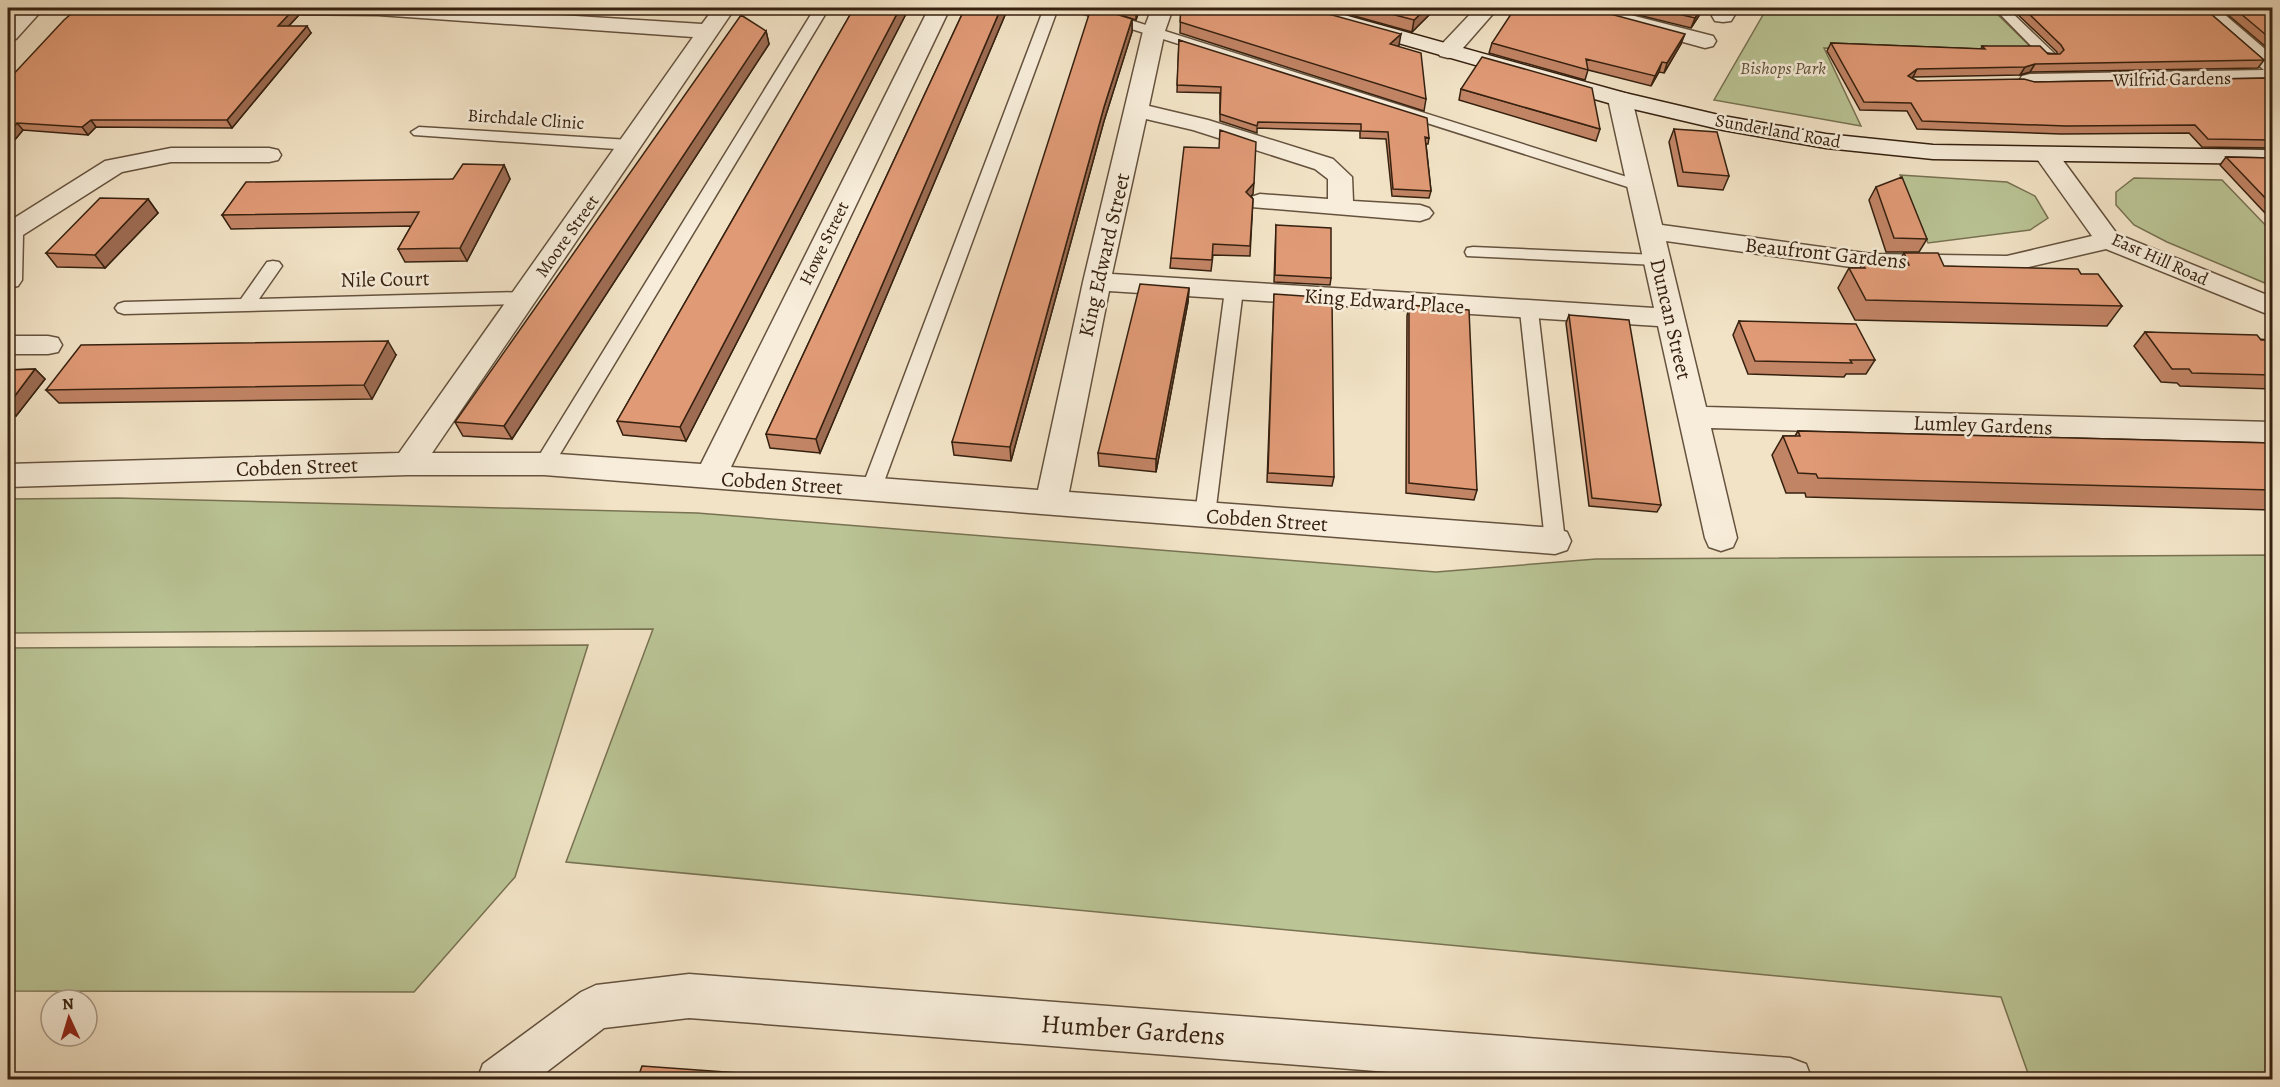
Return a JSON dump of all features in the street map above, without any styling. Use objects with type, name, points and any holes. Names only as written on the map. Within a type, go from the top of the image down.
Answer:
[{"type":"street","points":[[8,34],[33,8]]},
{"type":"street","points":[[274,8],[378,9],[707,31]]},
{"type":"street","name":"Moore Street","points":[[408,464],[724,8]]},
{"type":"street","name":"Howe Street","points":[[710,477],[939,8]]},
{"type":"street","name":"Sunderland Road","points":[[1297,8],[1620,99],[1723,123],[1826,141],[1933,152],[2047,156],[2272,157]]},
{"type":"street","points":[[1448,51],[1487,8]]},
{"type":"street","points":[[1581,8],[1705,41]]},
{"type":"street","points":[[2205,8],[2272,66]]},
{"type":"street","name":"King Edward Street","points":[[1051,503],[1097,282],[1158,19]]},
{"type":"street","points":[[2050,57],[2072,80]]},
{"type":"street","name":"Wilfrid Gardens","points":[[2020,81],[2272,77]]},
{"type":"street","name":"Duncan Street","points":[[1620,99],[1721,538]]},
{"type":"street","points":[[1137,110],[1200,125],[1324,164],[1340,177],[1341,208]]},
{"type":"street","points":[[8,280],[9,232],[114,166],[171,156],[269,155]]},
{"type":"street","name":"East Hill Road","points":[[2047,156],[2108,240],[2272,307]]},
{"type":"street","points":[[1260,202],[1420,213]]},
{"type":"street","name":"Beaufront Gardens","points":[[1650,231],[1884,262],[2007,264],[2108,240]]},
{"type":"street","name":"King Edward Place","points":[[1097,282],[1529,311],[1671,318]]},
{"type":"street","points":[[8,345],[48,345]]},
{"type":"street","name":"Lumley Gardens","points":[[1693,417],[2272,433]]},
{"type":"street","name":"Cobden Street","points":[[8,476],[408,464],[544,464],[1555,541]]},
{"type":"street","name":"Humber Gardens","points":[[499,1079],[596,1008],[689,996],[1790,1080]]},
{"type":"lane","points":[[544,464],[822,8]]},
{"type":"lane","points":[[871,490],[1051,8]]},
{"type":"lane","points":[[1080,8],[1158,19],[1640,186]]},
{"type":"lane","points":[[2000,8],[2050,57]]},
{"type":"lane","name":"Birchdale Clinic","points":[[419,132],[630,145]]},
{"type":"lane","points":[[1473,252],[1657,260]]},
{"type":"lane","points":[[247,304],[273,266]]},
{"type":"lane","points":[[1205,515],[1234,290]]},
{"type":"lane","name":"Nile Court","points":[[124,308],[524,298]]},
{"type":"lane","points":[[1529,311],[1555,541]]},
{"type":"green space","name":"Bishops Park","points":[[1767,8],[1991,8],[2033,49],[1824,48],[1861,126],[1714,100]]},
{"type":"green space","points":[[1900,175],[2007,182],[2035,196],[2048,218],[2030,230],[1928,243]]},
{"type":"green space","points":[[2134,178],[2222,180],[2272,232],[2272,286],[2167,242],[2134,225],[2116,205],[2116,192]]},
{"type":"green space","points":[[118,498],[697,513],[1436,572],[1596,559],[2272,555],[2272,1079],[2030,1079],[2001,997],[566,862],[653,629],[8,633],[8,499]]},
{"type":"green space","points":[[588,645],[515,877],[414,992],[99,991],[99,988],[39,988],[39,991],[8,991],[8,648]]},
{"type":"building","points":[[78,8],[294,9],[278,26],[307,26],[227,120],[91,120],[82,127],[17,123],[8,133],[8,80]]},
{"type":"building","points":[[854,8],[900,8],[680,427],[617,421]]},
{"type":"building","points":[[965,8],[1001,8],[816,439],[766,434]]},
{"type":"building","points":[[1091,8],[1132,19],[1104,107],[1010,447],[952,442]]},
{"type":"building","points":[[1119,8],[1138,8],[1136,13]]},
{"type":"building","points":[[1181,8],[1307,8],[1401,34],[1390,44],[1421,53],[1426,99],[1180,22]]},
{"type":"building","points":[[1368,8],[1427,8],[1414,20]]},
{"type":"building","points":[[1515,8],[1588,8],[1685,34],[1667,63],[1662,62],[1655,76],[1586,59],[1588,70],[1492,43]]},
{"type":"building","points":[[1652,8],[1701,8],[1695,18]]},
{"type":"building","points":[[2023,8],[2204,8],[2264,60],[2035,64],[2025,67],[1917,69],[1908,76],[1917,81],[2024,79],[2035,82],[2272,78],[2272,140],[2208,139],[2195,125],[2066,126],[1922,121],[1911,103],[1864,102],[1831,43],[1985,49],[1982,46],[2040,46],[2048,54],[2060,54],[2064,50],[2061,45]]},
{"type":"building","points":[[2234,8],[2272,8],[2272,40]]},
{"type":"building","points":[[741,15],[766,31],[504,426],[455,422]]},
{"type":"building","points":[[1179,40],[1427,118],[1429,138],[1425,137],[1431,191],[1393,189],[1388,132],[1361,131],[1361,124],[1258,122],[1257,126],[1220,114],[1221,87],[1177,85]]},
{"type":"building","points":[[1482,57],[1592,88],[1600,129],[1461,89]]},
{"type":"building","points":[[1674,129],[1717,132],[1729,176],[1683,172]]},
{"type":"building","points":[[1220,130],[1256,142],[1254,183],[1246,192],[1253,199],[1250,246],[1213,244],[1212,260],[1171,258],[1184,147],[1219,148]]},
{"type":"building","points":[[2226,157],[2272,158],[2272,204],[2271,204]]},
{"type":"building","points":[[463,164],[504,165],[460,248],[398,249],[419,212],[222,215],[246,182],[453,179]]},
{"type":"building","points":[[1902,177],[1927,239],[1894,238],[1876,187]]},
{"type":"building","points":[[100,198],[148,199],[95,255],[46,253]]},
{"type":"building","points":[[1276,225],[1331,228],[1331,278],[1275,275]]},
{"type":"building","points":[[1904,253],[1938,253],[1944,266],[2078,269],[2081,274],[2098,274],[2122,306],[1866,300],[1849,268],[1865,268],[1862,264],[1909,265]]},
{"type":"building","points":[[1140,284],[1189,288],[1156,459],[1098,453]]},
{"type":"building","points":[[1274,294],[1332,298],[1334,477],[1268,473]]},
{"type":"building","points":[[1409,305],[1469,310],[1477,490],[1409,483]]},
{"type":"building","points":[[1569,315],[1629,320],[1661,505],[1592,498]]},
{"type":"building","points":[[1739,321],[1856,324],[1875,360],[1850,360],[1852,363],[1755,361]]},
{"type":"building","points":[[2145,332],[2257,335],[2261,340],[2272,340],[2272,375],[2192,373],[2189,369],[2172,369]]},
{"type":"building","points":[[388,341],[364,385],[46,390],[81,345]]},
{"type":"building","points":[[35,369],[8,405],[8,370]]},
{"type":"building","points":[[1798,431],[2272,443],[2272,490],[1818,478],[1816,474],[1798,473],[1783,436],[1800,436]]},
{"type":"building","points":[[642,1066],[781,1076],[822,1080],[637,1080]]},
{"type":"building","points":[[576,1077],[598,1080],[575,1080]]}]
